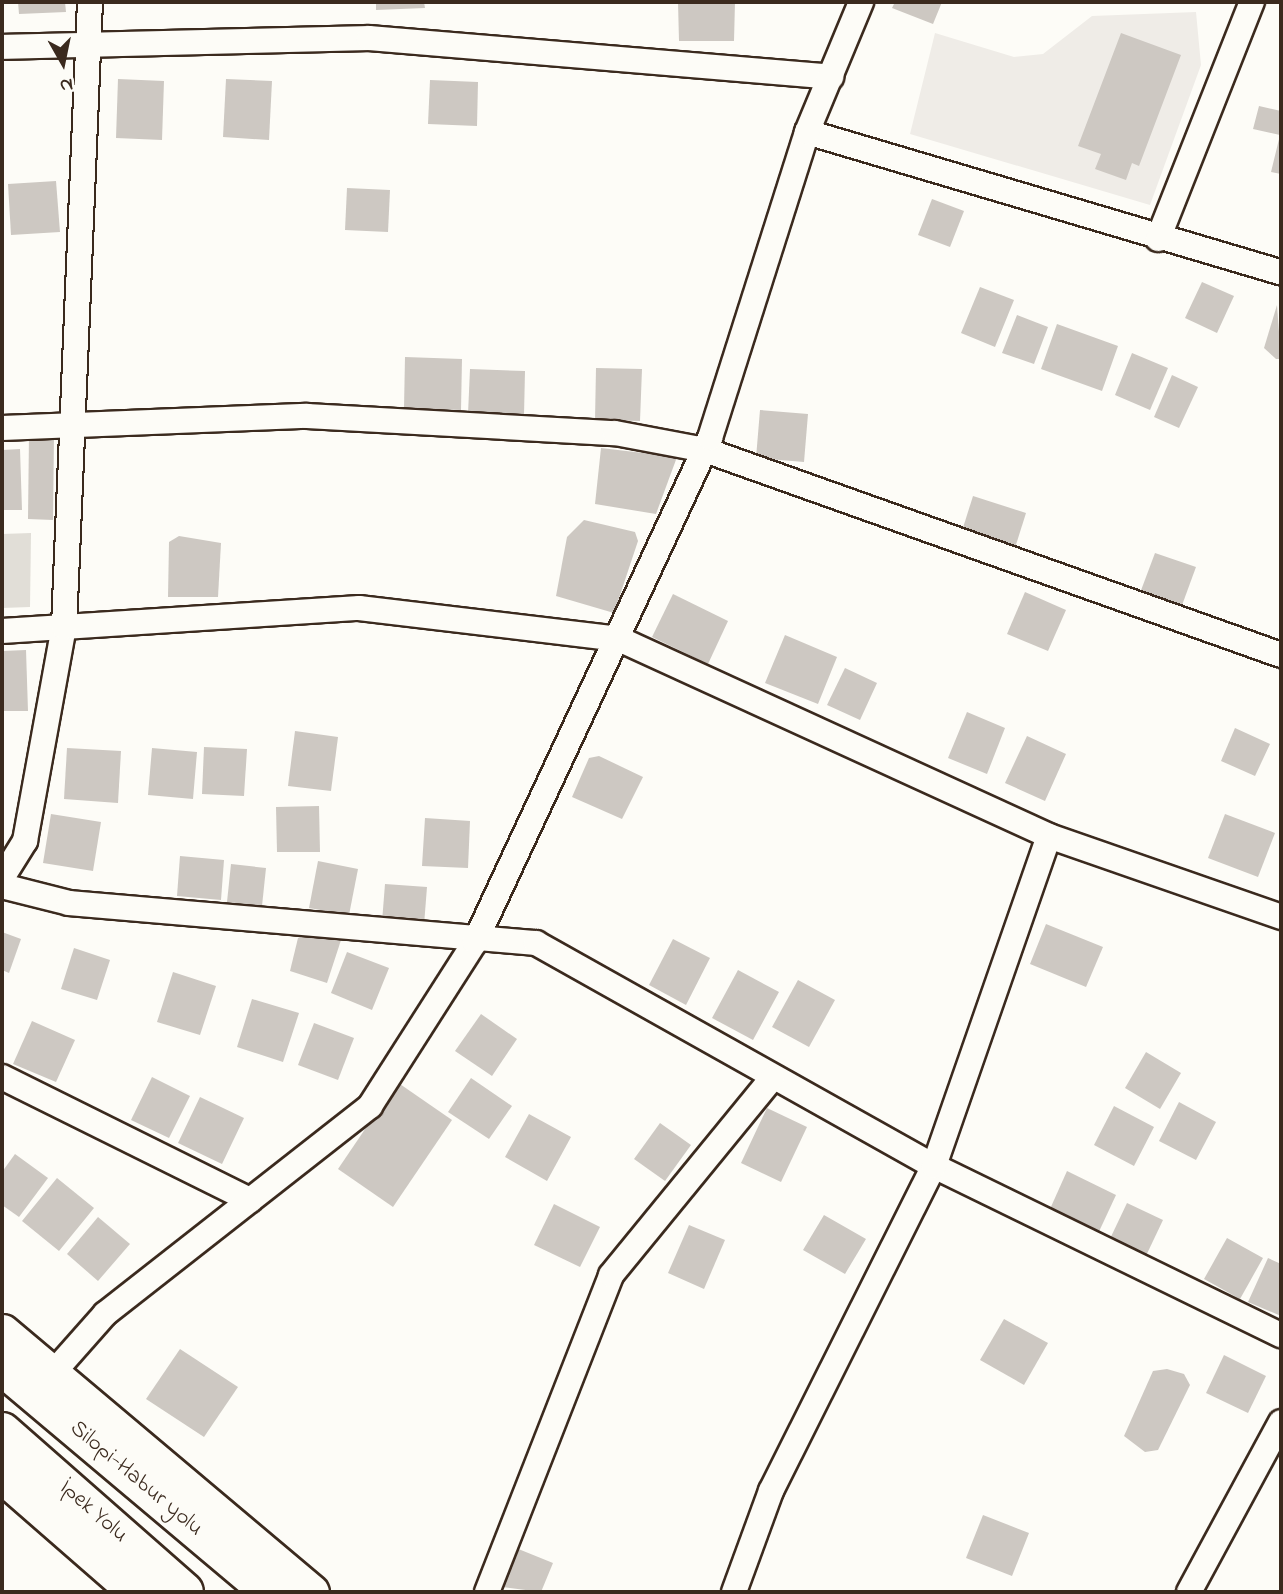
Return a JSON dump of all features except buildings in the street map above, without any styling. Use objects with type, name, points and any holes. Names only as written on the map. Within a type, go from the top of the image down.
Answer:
[{"type":"highway","name":"Silopi-Habur yolu","points":[[2,1366],[270,1592]]},
{"type":"highway","name":"İpek Yolu","points":[[2,1432],[184,1592]]},
{"type":"street","points":[[2,878],[24,841],[64,627],[68,425],[90,2]]},
{"type":"street","points":[[52,1374],[106,1314],[370,1105],[475,942],[619,639],[705,450],[807,132],[861,2]]},
{"type":"street","points":[[1158,239],[1252,2]]},
{"type":"street","points":[[2,47],[369,38],[831,77]]},
{"type":"street","points":[[807,132],[1158,239],[1281,272]]},
{"type":"street","points":[[2,428],[307,416],[615,433],[705,450],[1281,655]]},
{"type":"street","points":[[2,631],[359,608],[619,639],[1049,836],[1281,917]]},
{"type":"street","points":[[734,1592],[771,1491],[934,1166],[1049,836]]},
{"type":"street","points":[[2,886],[69,903],[323,921],[475,942],[536,943],[772,1078],[934,1166],[1281,1335]]},
{"type":"street","points":[[2,1077],[250,1200]]},
{"type":"street","points":[[486,1592],[611,1275],[772,1078]]},
{"type":"street","points":[[2,1332],[311,1592]]},
{"type":"street","points":[[1189,1592],[1281,1422]]},
{"type":"street","points":[[2,1475],[136,1592]]},
{"type":"shaded area","points":[[1196,12],[1201,65],[1150,205],[910,134],[935,33],[1014,57],[1043,54],[1092,16]]},
{"type":"shaded area","points":[[31,533],[30,607],[2,608],[2,534]]}]
